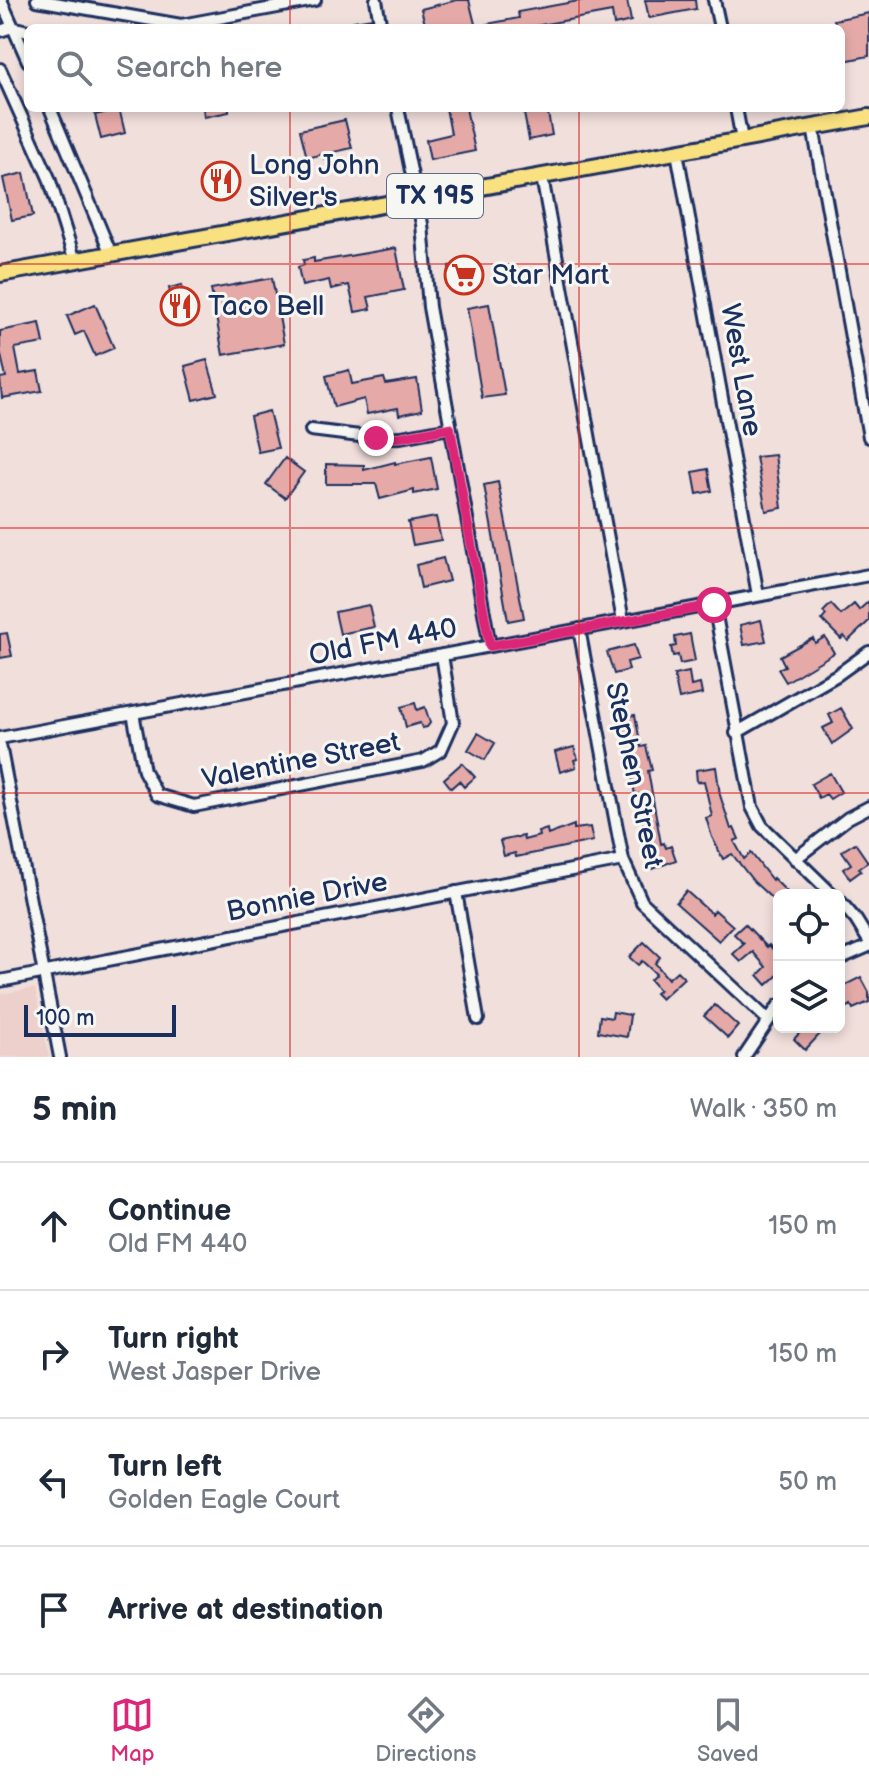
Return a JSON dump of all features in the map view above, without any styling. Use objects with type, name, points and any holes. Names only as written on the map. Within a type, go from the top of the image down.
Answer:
[{"type":"highway","name":"TX 195","points":[[0,274],[869,117]]},
{"type":"street","points":[[1,0],[24,52]]},
{"type":"street","points":[[37,0],[175,24]]},
{"type":"street","points":[[186,24],[315,0]]},
{"type":"street","points":[[376,0],[380,24]]},
{"type":"street","points":[[714,0],[719,24]]},
{"type":"street","points":[[0,31],[12,27],[24,30]]},
{"type":"street","points":[[0,69],[49,178],[75,261]]},
{"type":"street","points":[[52,112],[111,254]]},
{"type":"street","points":[[399,112],[418,199],[429,307],[490,646]]},
{"type":"street","points":[[737,112],[742,140]]},
{"type":"street","points":[[813,127],[869,437]]},
{"type":"street","name":"West Lane","points":[[677,152],[758,595]]},
{"type":"street","points":[[542,177],[623,621]]},
{"type":"street","points":[[311,430],[376,438],[450,428]]},
{"type":"street","name":"Old FM 440","points":[[0,738],[869,575]]},
{"type":"street","points":[[714,605],[752,807],[762,826],[827,889]]},
{"type":"street","name":"Stephen Street","points":[[579,629],[623,860],[642,902],[767,1019]]},
{"type":"street","points":[[736,733],[837,675],[869,652]]},
{"type":"street","name":"Valentine Street","points":[[133,713],[144,771],[157,795],[194,806],[423,761],[441,750],[453,723],[442,655]]},
{"type":"street","points":[[0,745],[60,1057]]},
{"type":"street","points":[[795,859],[848,818],[869,807]]},
{"type":"street","name":"Bonnie Drive","points":[[0,981],[623,860]]},
{"type":"street","points":[[456,892],[478,1019]]},
{"type":"street","points":[[845,909],[869,943],[845,956]]},
{"type":"street","points":[[744,1057],[773,1012]]},
{"type":"shaded area","points":[[35,988],[49,1057],[0,1057],[0,994]]},
{"type":"building","points":[[469,0],[475,24],[425,24],[421,9]]},
{"type":"building","points":[[584,0],[627,0],[631,21],[614,24],[612,12],[546,24],[487,24],[519,18],[518,12]]},
{"type":"building","points":[[645,0],[695,0],[696,9],[649,18]]},
{"type":"building","points":[[869,13],[869,56],[845,61],[845,24],[835,24],[834,20]]},
{"type":"building","points":[[120,112],[125,133],[101,139],[95,115]]},
{"type":"building","points":[[203,112],[229,112],[204,117]]},
{"type":"building","points":[[447,112],[467,112],[475,151],[430,160],[426,140],[451,134]]},
{"type":"building","points":[[524,112],[548,112],[552,135],[529,140]]},
{"type":"building","points":[[345,120],[352,148],[334,152],[335,157],[324,159],[323,154],[307,158],[300,130]]},
{"type":"building","name":"Long John Silver's","points":[[230,167],[234,192],[212,196],[208,170]]},
{"type":"building","points":[[24,173],[33,216],[12,220],[3,178]]},
{"type":"building","points":[[396,248],[404,290],[368,297],[371,309],[355,312],[349,285],[331,289],[329,280],[302,286],[298,267],[304,265],[303,260],[314,258],[314,262]]},
{"type":"building","name":"Star Mart","points":[[476,264],[478,284],[451,287],[449,266]]},
{"type":"building","points":[[272,278],[284,344],[223,355],[211,289]]},
{"type":"building","name":"Taco Bell","points":[[182,285],[190,324],[177,326],[169,288]]},
{"type":"building","points":[[95,304],[114,348],[95,356],[84,331],[75,335],[67,316]]},
{"type":"building","points":[[489,304],[505,395],[482,398],[467,308]]},
{"type":"building","points":[[40,323],[44,343],[15,348],[20,374],[38,371],[42,391],[2,398],[0,378],[6,377],[0,351],[0,331]]},
{"type":"building","points":[[207,360],[217,394],[194,400],[185,366]]},
{"type":"building","points":[[349,370],[352,384],[384,378],[386,384],[417,379],[422,410],[399,415],[398,408],[367,414],[364,399],[334,407],[326,376]]},
{"type":"building","points":[[269,411],[278,448],[258,452],[250,416]]},
{"type":"building","points":[[775,455],[782,508],[766,511],[756,457]]},
{"type":"building","points":[[431,457],[437,489],[414,494],[414,490],[380,499],[376,484],[326,484],[326,464],[364,465],[364,470]]},
{"type":"building","points":[[285,458],[304,472],[285,498],[266,484]]},
{"type":"building","points":[[708,469],[712,491],[697,494],[693,472]]},
{"type":"building","points":[[498,482],[524,618],[508,621],[484,485]]},
{"type":"building","points":[[436,517],[441,540],[413,545],[408,522]]},
{"type":"building","points":[[443,558],[449,581],[421,588],[416,565]]},
{"type":"building","points":[[869,601],[869,621],[848,641],[844,636],[841,639],[822,620],[826,615],[823,612],[831,604],[841,615],[854,604],[859,610]]},
{"type":"building","points":[[369,605],[374,627],[340,634],[335,612]]},
{"type":"building","points":[[761,620],[766,641],[744,645],[740,625]]},
{"type":"building","points":[[7,633],[12,656],[0,658],[0,634]]},
{"type":"building","points":[[690,634],[695,661],[680,664],[678,655],[673,656],[671,647],[676,646],[675,637]]},
{"type":"building","points":[[825,637],[834,653],[786,682],[778,669],[785,666],[780,656],[813,638],[815,643]]},
{"type":"building","points":[[634,645],[638,659],[627,662],[629,670],[614,674],[607,652]]},
{"type":"building","points":[[689,672],[691,686],[700,684],[702,694],[679,699],[674,675]]},
{"type":"building","points":[[415,703],[417,710],[425,707],[430,723],[427,727],[422,728],[420,723],[406,727],[401,707]]},
{"type":"building","points":[[841,708],[853,729],[832,744],[823,728],[833,723],[829,715]]},
{"type":"building","points":[[635,715],[641,747],[646,746],[652,770],[648,771],[661,844],[664,843],[666,848],[671,846],[676,860],[653,869],[646,850],[642,814],[638,794],[635,795],[621,717]]},
{"type":"building","points":[[478,733],[495,743],[485,760],[468,750]]},
{"type":"building","points":[[574,747],[578,759],[574,760],[576,767],[560,772],[555,752]]},
{"type":"building","points":[[462,763],[475,777],[464,787],[459,781],[451,788],[444,779]]},
{"type":"building","points":[[716,767],[720,795],[731,829],[734,828],[739,839],[734,841],[744,859],[751,853],[772,880],[784,889],[773,889],[773,899],[754,882],[732,854],[723,859],[706,818],[712,816],[704,781],[697,782],[696,770]]},
{"type":"building","points":[[830,773],[841,792],[830,799],[826,794],[819,798],[811,784]]},
{"type":"building","points":[[574,825],[574,829],[590,827],[593,841],[516,857],[515,853],[504,856],[500,841],[523,836],[524,840],[539,836],[538,832],[547,829],[548,835]]},
{"type":"building","points":[[855,843],[868,862],[850,879],[843,869],[851,864],[842,851]]},
{"type":"building","points":[[686,891],[712,914],[715,910],[733,926],[719,941],[676,903]]},
{"type":"building","points":[[745,924],[773,949],[773,980],[767,985],[758,975],[766,967],[753,952],[741,962],[733,954],[744,944],[734,934]]},
{"type":"building","points":[[644,942],[660,957],[655,963],[668,979],[677,971],[684,978],[661,999],[655,993],[659,990],[650,980],[656,974],[642,961],[638,965],[629,957]]},
{"type":"building","points":[[861,977],[869,992],[869,1002],[845,1009],[845,985]]},
{"type":"building","points":[[715,1005],[738,1026],[728,1038],[704,1016]]},
{"type":"building","points":[[613,1012],[630,1015],[627,1037],[598,1032],[600,1016],[612,1018]]},
{"type":"building","points":[[800,1033],[821,1033],[805,1050],[794,1039]]},
{"type":"place","name":"Long John Silver's","points":[[221,181]]},
{"type":"place","name":"Star Mart","points":[[464,275]]},
{"type":"place","name":"Taco Bell","points":[[180,306]]},
{"type":"route","points":[[376,438],[450,428],[490,646],[714,605]]}]
